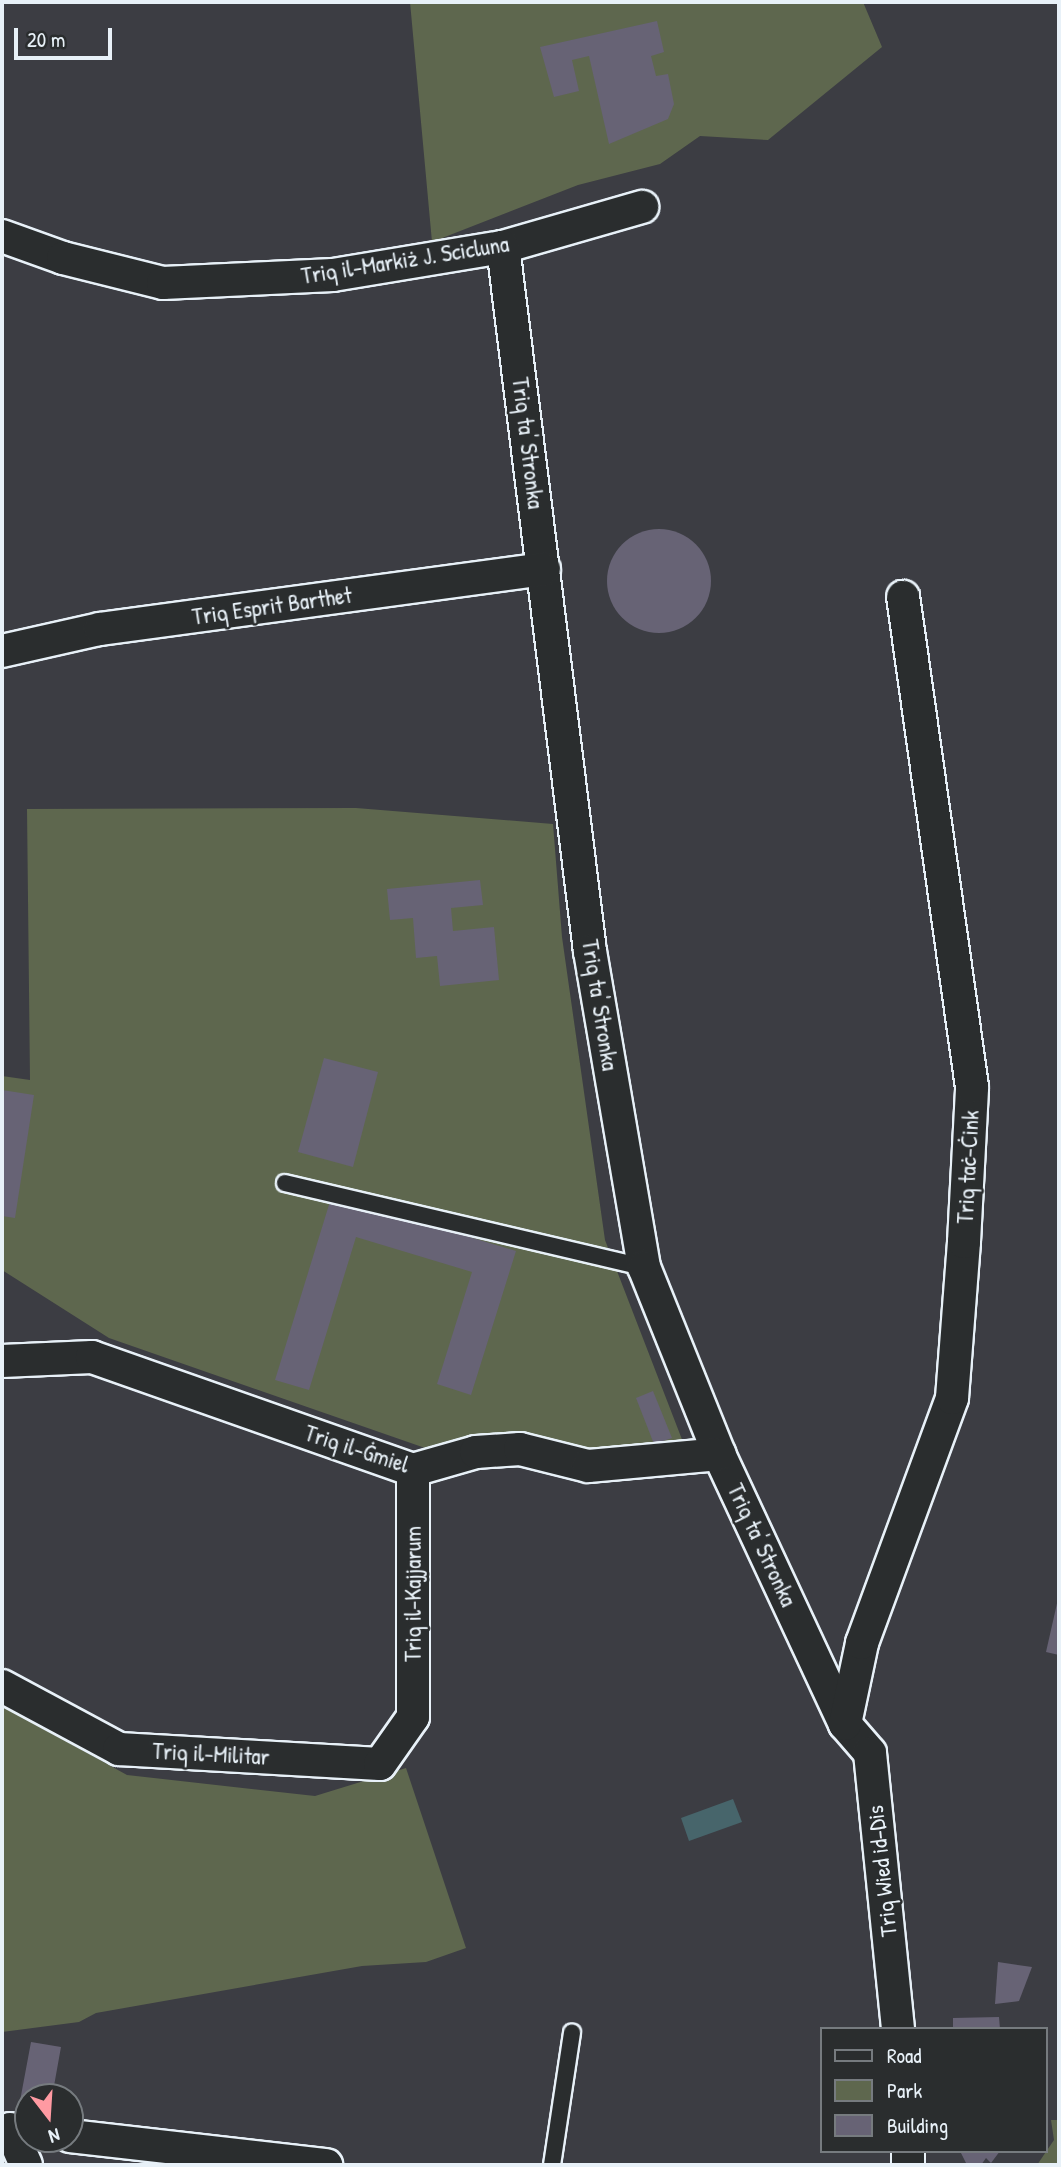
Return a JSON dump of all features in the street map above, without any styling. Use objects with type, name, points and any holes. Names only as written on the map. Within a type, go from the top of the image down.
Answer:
[{"type":"street","name":"Triq il-Markiż J. Scicluna","points":[[2,236],[63,258],[163,283],[333,275],[503,247],[642,207]]},
{"type":"street","name":"Triq ta' Stronka","points":[[503,247],[590,951],[644,1267],[719,1454],[845,1724]]},
{"type":"street","name":"Triq Esprit Barthet","points":[[2,651],[100,629],[544,569]]},
{"type":"street","name":"Triq taċ-Ċink","points":[[845,1724],[862,1643],[952,1398],[972,1087],[903,597]]},
{"type":"street","name":"Triq il-Ġmiel","points":[[2,1361],[92,1357],[413,1471],[476,1452],[520,1449],[588,1465],[719,1454]]},
{"type":"street","name":"Triq il-Kajjarum","points":[[413,1471],[413,1717]]},
{"type":"street","name":"Triq il-Militar","points":[[2,1686],[119,1749],[380,1764],[413,1717]]},
{"type":"street","name":"Triq Wied id-Dis","points":[[845,1724],[870,1753],[898,2027]]},
{"type":"street","points":[[13,2129],[26,2165]]},
{"type":"street","points":[[84,2138],[327,2165]]},
{"type":"lane","points":[[285,1184],[644,1267]]},
{"type":"lane","points":[[552,2165],[572,2033]]},
{"type":"green space","points":[[410,2],[863,2],[882,47],[768,140],[700,136],[660,164],[578,185],[432,242]]},
{"type":"green space","points":[[356,808],[553,824],[562,937],[605,1240],[683,1442],[596,1450],[504,1436],[428,1449],[109,1338],[2,1270],[2,1076],[30,1080],[27,809]]},
{"type":"green space","points":[[2,1706],[127,1775],[315,1796],[406,1768],[466,1948],[426,1962],[362,1966],[96,2013],[79,2022],[2,2032]]},
{"type":"green space","points":[[1051,2120],[1059,2120],[1059,2165],[1037,2165],[1047,2153],[1054,2140]]},
{"type":"water","points":[[733,1799],[742,1822],[689,1841],[681,1818]]},
{"type":"building","points":[[657,21],[664,52],[651,56],[656,76],[668,74],[674,104],[668,119],[609,144],[589,56],[572,60],[579,91],[554,97],[540,47]]},
{"type":"building","points":[[659,529],[679,533],[696,544],[707,561],[711,581],[707,601],[696,618],[679,629],[659,633],[639,629],[622,618],[611,601],[607,581],[611,561],[622,544],[639,533]]},
{"type":"building","points":[[480,880],[483,905],[451,908],[453,931],[494,927],[499,980],[440,986],[437,956],[416,958],[413,918],[390,920],[387,889]]},
{"type":"building","points":[[324,1058],[378,1072],[353,1167],[298,1152]]},
{"type":"building","points":[[2,1090],[34,1095],[15,1218],[2,1216]]},
{"type":"building","points":[[332,1195],[516,1251],[471,1395],[437,1384],[472,1272],[356,1237],[309,1390],[275,1380]]},
{"type":"building","points":[[653,1391],[672,1438],[654,1444],[636,1398]]},
{"type":"building","points":[[1059,1599],[1059,1655],[1046,1652]]},
{"type":"building","points":[[998,1962],[1032,1967],[1019,2001],[995,2004]]},
{"type":"building","points":[[999,2017],[1000,2027],[953,2027],[953,2018]]},
{"type":"building","points":[[31,2042],[61,2047],[55,2083],[23,2083]]},
{"type":"building","points":[[961,2153],[998,2153],[991,2163],[986,2158],[981,2165],[967,2165]]}]
